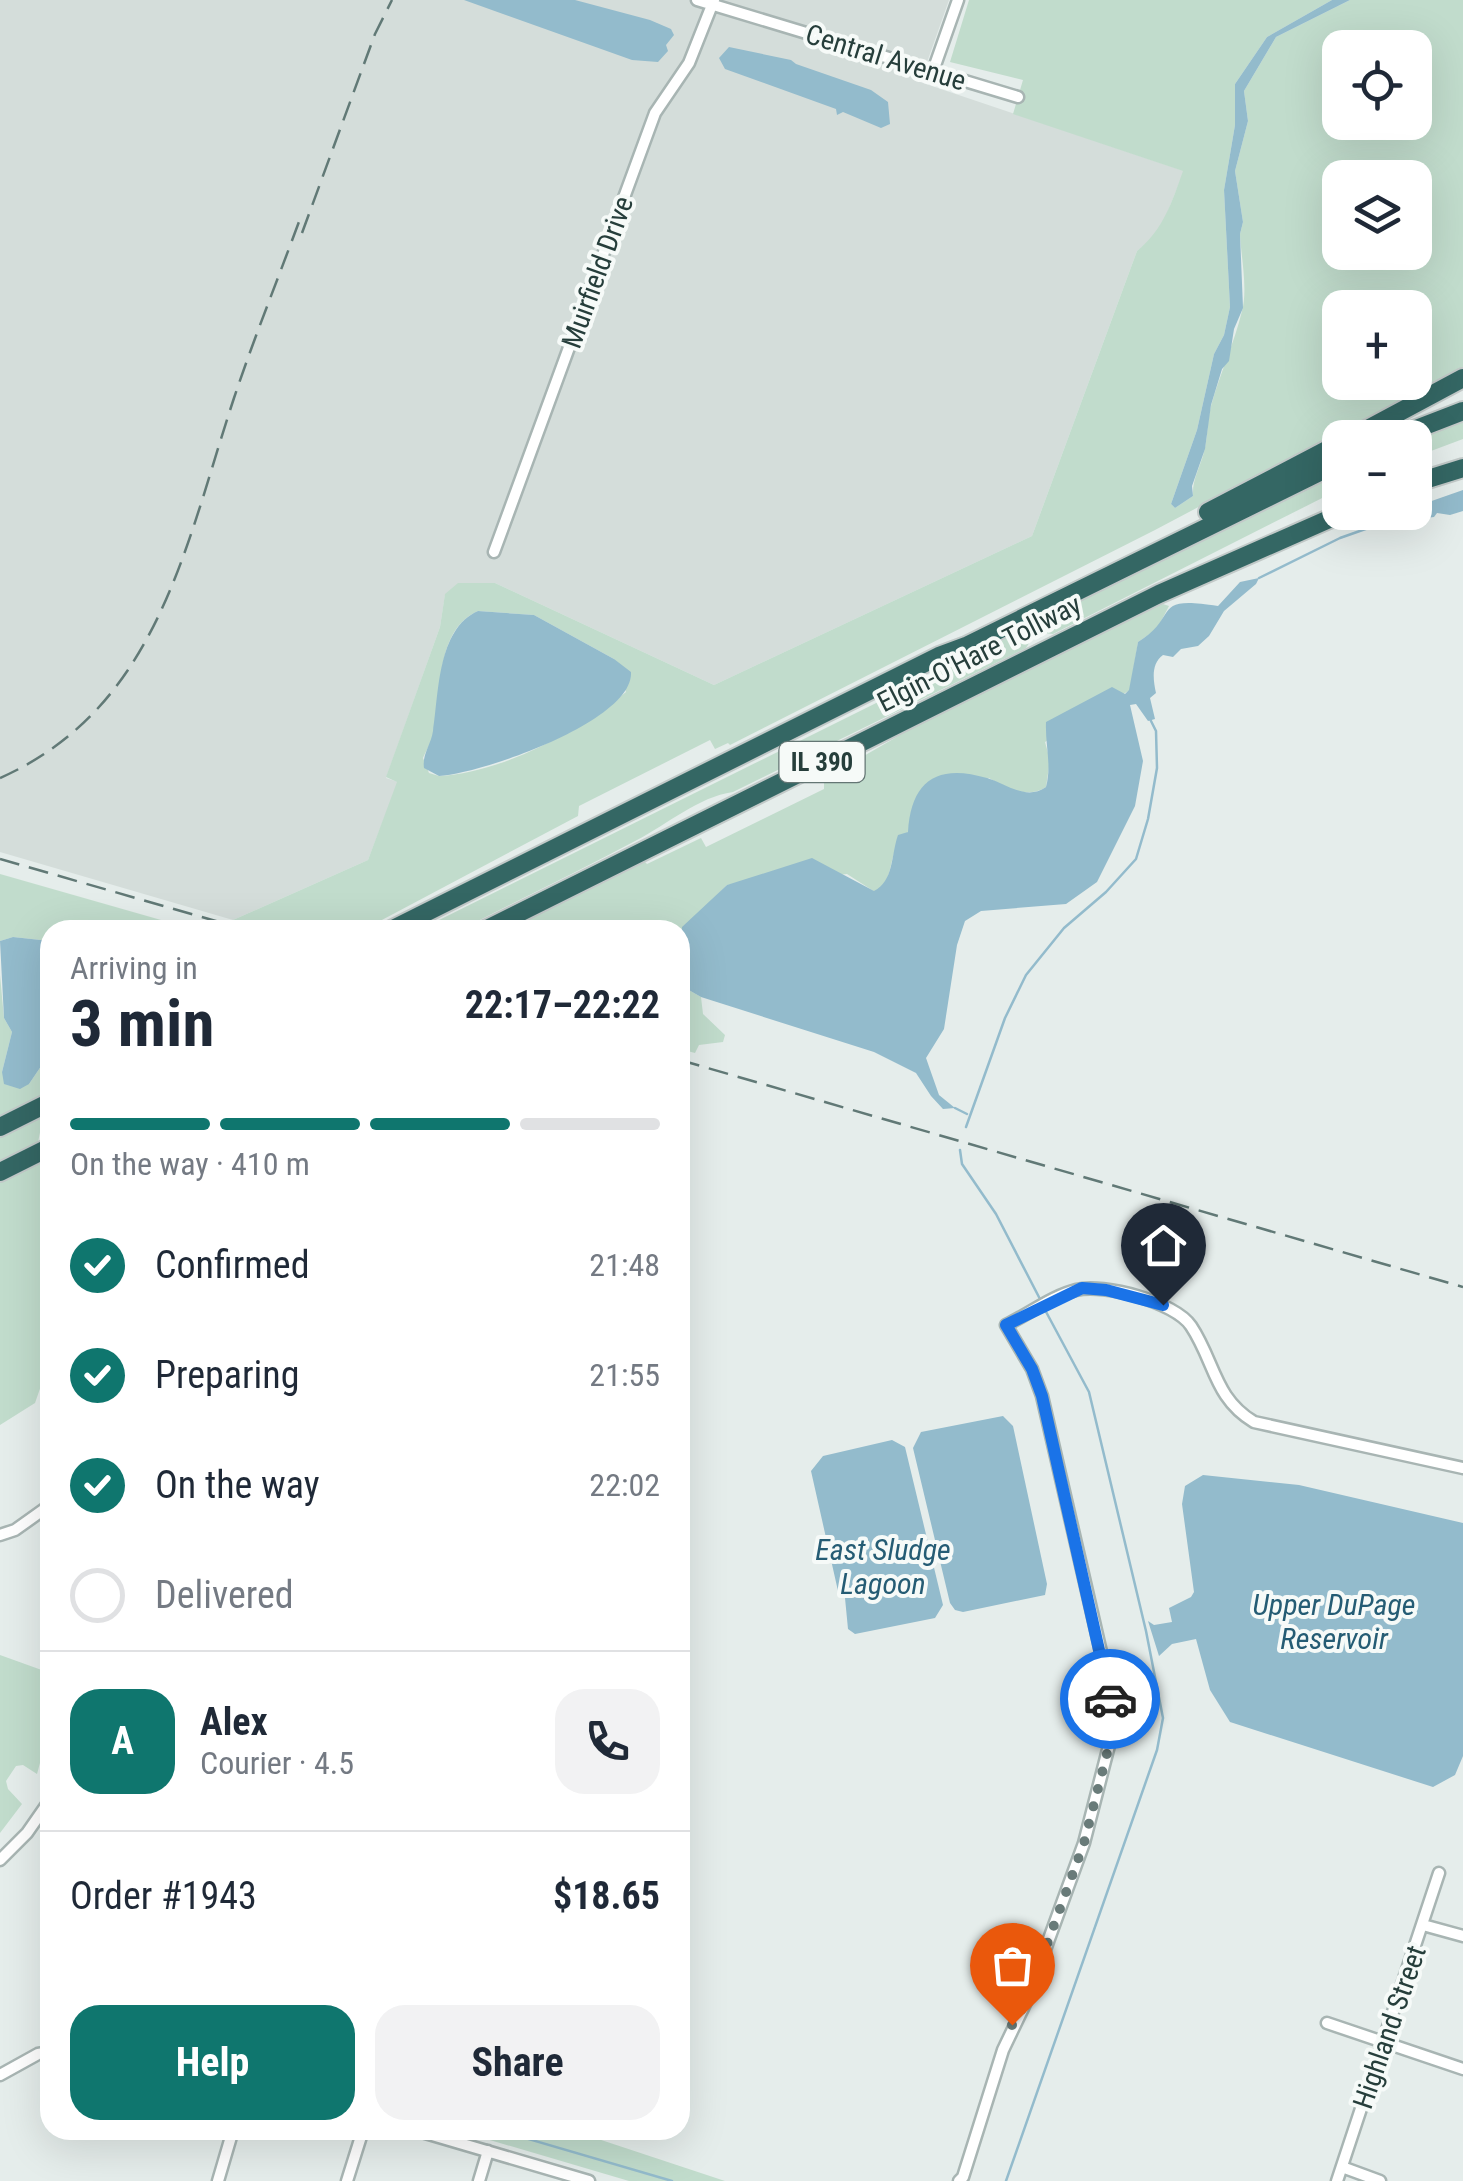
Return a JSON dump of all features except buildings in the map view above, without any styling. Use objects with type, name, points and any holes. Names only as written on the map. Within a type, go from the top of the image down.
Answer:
[{"type":"highway","points":[[1385,420],[1463,378]]},
{"type":"highway","points":[[1432,422],[1463,410]]},
{"type":"highway","points":[[939,656],[963,639],[1322,452]]},
{"type":"highway","points":[[1432,478],[1463,468]]},
{"type":"highway","points":[[939,656],[1322,471]]},
{"type":"highway","name":"Elgin-O'Hare Tollway","points":[[505,920],[1230,561],[1322,522]]},
{"type":"highway","name":"Elgin-O'Hare Tollway","points":[[410,920],[939,656]]},
{"type":"highway","points":[[0,1118],[40,1099]]},
{"type":"highway","points":[[0,1128],[40,1107]]},
{"type":"highway","points":[[0,1172],[40,1152]]},
{"type":"street","name":"Central Avenue","points":[[697,0],[1018,97]]},
{"type":"street","points":[[932,71],[958,0]]},
{"type":"street","name":"Muirfield Drive","points":[[494,552],[655,114],[689,63],[713,2]]},
{"type":"street","points":[[959,2181],[1012,2025],[1026,2002],[1084,1843],[1112,1734],[1110,1691],[1042,1396],[1032,1369],[1006,1325],[1074,1290],[1096,1288],[1142,1298],[1180,1314],[1191,1326],[1224,1396],[1236,1411],[1254,1422],[1463,1468]]},
{"type":"street","points":[[0,1535],[15,1530],[40,1511]]},
{"type":"street","points":[[0,1860],[40,1822]]},
{"type":"street","name":"Highland Street","points":[[1337,2181],[1439,1873]]},
{"type":"street","points":[[1423,1925],[1463,1936]]},
{"type":"street","points":[[1326,2023],[1463,2069]]},
{"type":"street","points":[[0,2075],[40,2054]]},
{"type":"street","points":[[218,2181],[230,2140]]},
{"type":"street","points":[[348,2181],[361,2140]]},
{"type":"street","points":[[450,2140],[589,2181]]},
{"type":"street","points":[[479,2181],[488,2151]]},
{"type":"street","points":[[1342,2168],[1380,2181]]},
{"type":"shaded area","points":[[0,0],[949,0],[920,82],[1184,171],[1153,239],[1137,251],[1032,536],[714,685],[495,583],[445,595],[440,627],[386,778],[398,782],[368,860],[233,920],[0,852]]},
{"type":"green space","points":[[969,0],[1332,0],[1267,37],[1235,84],[1235,125],[1224,190],[1230,307],[1224,335],[1214,354],[1197,430],[1171,504],[1175,508],[1193,496],[1211,406],[1244,302],[1240,234],[1243,222],[1235,171],[1248,121],[1244,91],[1276,37],[1350,0],[1463,0],[1463,367],[1432,383],[1432,290],[1322,290],[1322,400],[1401,400],[1363,420],[1322,420],[1322,442],[730,745],[715,749],[710,740],[579,806],[578,816],[382,920],[233,920],[368,860],[397,782],[386,777],[440,627],[445,594],[458,583],[495,583],[714,685],[1032,536],[1137,251],[1160,225],[1183,171],[1013,114],[1023,80],[950,62]],"holes":[[[478,611],[534,615],[614,659],[626,692],[538,748],[463,773],[429,773],[423,758],[433,736],[442,666],[453,633]]]},
{"type":"green space","points":[[1463,421],[1463,439],[1432,451],[1432,433]]},
{"type":"green space","points":[[1322,479],[1322,498],[1053,634],[1044,633],[1040,624],[1045,617]]},
{"type":"green space","points":[[1163,604],[1169,606],[1157,629],[1138,642],[1130,690],[1045,742],[1050,760],[1046,787],[1025,792],[989,778],[921,821],[903,837],[886,881],[875,892],[847,874],[727,885],[690,922],[528,920],[645,862],[701,838],[706,847],[824,789],[824,779],[926,720]]},
{"type":"green space","points":[[1023,630],[1031,640],[1026,648],[733,792],[695,805],[637,840],[480,920],[439,920]]},
{"type":"green space","points":[[0,874],[161,920],[40,920],[40,940],[13,937],[0,941]]},
{"type":"green space","points":[[0,975],[4,1018],[12,1032],[2,1072],[29,1084],[40,1068],[40,1132],[33,1167],[40,1164],[40,1389],[35,1403],[0,1425]]},
{"type":"green space","points":[[690,991],[701,997],[703,1014],[725,1035],[723,1042],[699,1045],[695,1053],[690,1052]]},
{"type":"green space","points":[[0,1655],[40,1669],[40,1763],[37,1774],[23,1765],[16,1766],[6,1781],[22,1804],[0,1833]]},
{"type":"green space","points":[[490,2140],[601,2140],[725,2181],[629,2181]]},
{"type":"water","points":[[464,0],[575,0],[650,20],[671,29],[674,35],[658,62],[632,60]]},
{"type":"water","points":[[1332,0],[1350,0],[1276,37],[1244,91],[1248,121],[1235,171],[1243,222],[1243,308],[1234,329],[1229,361],[1222,369],[1211,405],[1193,496],[1175,508],[1171,504],[1197,430],[1214,354],[1224,335],[1230,307],[1224,190],[1235,125],[1235,84],[1267,37]]},
{"type":"water","points":[[729,47],[791,60],[871,90],[888,102],[890,124],[881,128],[843,112],[837,115],[836,109],[725,69],[719,58]]},
{"type":"water","points":[[1463,490],[1463,511],[1437,513],[1432,517],[1432,501]]},
{"type":"water","points":[[1259,578],[1224,611],[1198,646],[1181,649],[1173,657],[1163,655],[1156,663],[1156,693],[1150,698],[1155,719],[1148,721],[1136,704],[1130,705],[1143,761],[1135,806],[1097,882],[1066,904],[981,911],[965,921],[957,945],[944,1029],[926,1058],[939,1095],[955,1108],[943,1109],[916,1073],[874,1052],[690,991],[690,920],[727,885],[812,858],[874,891],[885,881],[898,835],[908,832],[915,800],[930,780],[954,773],[987,778],[1024,792],[1046,787],[1046,722],[1112,687],[1125,694],[1138,642],[1151,633],[1168,610],[1182,603],[1218,606],[1240,582]]},
{"type":"water","points":[[478,611],[534,615],[631,672],[625,690],[608,709],[582,726],[519,755],[439,776],[424,768],[424,763],[433,731],[442,664],[455,632]]},
{"type":"water","points":[[13,937],[40,940],[40,1068],[29,1084],[20,1089],[4,1084],[2,1072],[12,1032],[4,1018],[0,941]]},
{"type":"water","points":[[1003,1416],[1013,1426],[1047,1584],[1045,1595],[963,1612],[950,1603],[913,1448],[921,1432]]},
{"type":"water","name":"East Sludge Lagoon","points":[[892,1440],[905,1447],[943,1605],[935,1618],[855,1634],[848,1629],[845,1598],[838,1591],[811,1471],[823,1456]]},
{"type":"water","name":"Upper DuPage Reservoir","points":[[1203,1475],[1299,1485],[1463,1523],[1463,1756],[1455,1775],[1433,1787],[1230,1722],[1210,1690],[1196,1639],[1172,1644],[1159,1656],[1148,1621],[1154,1625],[1172,1622],[1169,1608],[1194,1592],[1182,1504],[1185,1486]]},
{"type":"waterway","points":[[1259,578],[1363,530]]},
{"type":"waterway","points":[[966,1127],[1005,1018],[1026,975],[1064,928],[1106,892],[1136,859],[1157,768],[1156,731],[1150,719]]},
{"type":"waterway","points":[[955,1108],[967,1114]]},
{"type":"waterway","points":[[960,1150],[962,1164],[996,1214],[1041,1301]]},
{"type":"waterway","points":[[1006,2181],[1157,1750],[1163,1718],[1089,1392],[1044,1308]]},
{"type":"waterway","points":[[532,2140],[672,2181]]},
{"type":"railway","points":[[302,233],[375,34],[392,0]]},
{"type":"railway","points":[[0,778],[53,748],[96,710],[131,666],[158,617],[180,565],[242,376],[300,219]]},
{"type":"railway","points":[[0,859],[212,920]]},
{"type":"railway","points":[[690,1063],[1463,1287]]},
{"type":"way so far","points":[[1012,2025],[1026,2002],[1084,1843],[1112,1734],[1110,1699]]},
{"type":"route","points":[[1110,1699],[1042,1396],[1032,1369],[1006,1325],[1082,1288],[1163,1305]]}]
